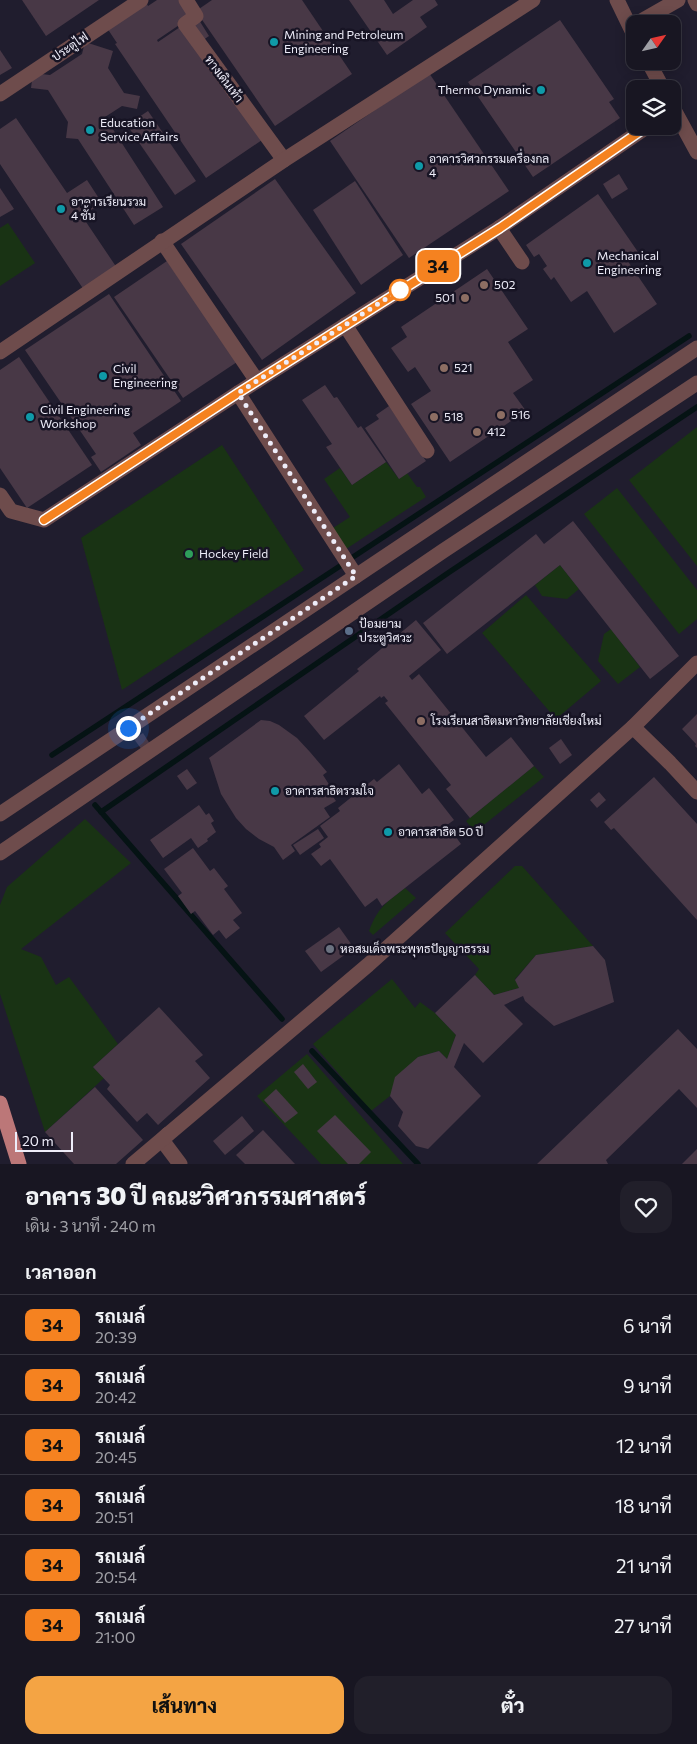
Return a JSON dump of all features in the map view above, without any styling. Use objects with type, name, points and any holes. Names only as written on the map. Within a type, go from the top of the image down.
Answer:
[{"type":"main road","points":[[0,1103],[4,1127],[19,1164]]},
{"type":"street","name":"ประตูไฟ","points":[[0,94],[141,0]]},
{"type":"street","name":"ทางเดินเท้า","points":[[186,0],[196,16],[185,24],[284,160]]},
{"type":"street","points":[[0,352],[284,160],[533,0]]},
{"type":"street","points":[[617,0],[626,15]]},
{"type":"street","points":[[654,15],[678,0]]},
{"type":"street","points":[[695,0],[697,4]]},
{"type":"street","points":[[681,123],[697,152]]},
{"type":"street","points":[[0,495],[11,511],[44,520],[238,393],[500,228],[635,135]]},
{"type":"street","points":[[500,228],[522,262]]},
{"type":"street","points":[[162,241],[257,381]]},
{"type":"street","points":[[345,325],[427,451]]},
{"type":"street","points":[[0,814],[697,348]]},
{"type":"street","points":[[0,853],[442,551],[697,383]]},
{"type":"street","points":[[238,393],[356,576]]},
{"type":"street","points":[[132,1164],[379,954],[633,727],[697,663]]},
{"type":"street","points":[[633,727],[697,792]]},
{"type":"street","points":[[162,1140],[180,1164]]},
{"type":"green space","points":[[8,223],[35,263],[0,286],[0,228]]},
{"type":"green space","points":[[697,427],[697,566],[629,480]]},
{"type":"green space","name":"Hockey Field","points":[[222,445],[304,570],[122,690],[81,538]]},
{"type":"green space","points":[[386,462],[399,479],[407,473],[417,487],[420,487],[426,497],[346,549],[333,528],[350,517],[324,479],[340,468],[352,485]]},
{"type":"green space","points":[[617,488],[697,590],[697,619],[679,634],[584,514]]},
{"type":"green space","points":[[560,565],[579,589],[567,599],[542,596],[535,585]]},
{"type":"green space","points":[[526,595],[601,681],[556,719],[482,633]]},
{"type":"green space","points":[[611,629],[640,667],[618,684],[598,661],[604,634]]},
{"type":"green space","points":[[534,766],[544,777],[475,832],[466,821]]},
{"type":"green space","points":[[85,819],[131,863],[21,949],[41,957],[56,985],[69,977],[118,1044],[93,1067],[104,1078],[45,1132],[0,994],[0,905],[7,887]]},
{"type":"green space","points":[[515,866],[522,866],[593,946],[536,955],[515,979],[519,988],[494,995],[475,975],[479,969],[445,933]]},
{"type":"green space","points":[[405,888],[416,898],[373,935],[369,931],[379,911]]},
{"type":"green space","points":[[392,979],[415,1008],[420,1002],[435,1013],[456,1035],[447,1059],[439,1051],[418,1057],[390,1096],[371,1111],[313,1044]]},
{"type":"green space","points":[[307,1054],[403,1164],[321,1164],[257,1096]]},
{"type":"building","points":[[22,0],[99,0],[46,36]]},
{"type":"building","points":[[157,0],[183,0],[194,15],[157,40],[158,42],[183,25],[262,140],[206,178],[115,44],[117,43],[107,28],[146,2],[148,6]]},
{"type":"building","name":"Mining and Petroleum Engineering","points":[[212,0],[302,0],[352,74],[275,126],[196,11]]},
{"type":"building","points":[[349,0],[384,0],[393,14],[413,0],[435,0],[438,5],[420,17],[427,27],[387,55]]},
{"type":"building","points":[[199,20],[209,36],[199,43],[189,27]]},
{"type":"building","name":"Thermo Dynamic","points":[[560,20],[614,99],[609,102],[620,118],[533,177],[468,82]]},
{"type":"building","name":"Education Service Affairs","points":[[85,42],[113,51],[108,68],[124,93],[140,96],[137,109],[122,106],[105,117],[163,207],[134,225],[78,139],[66,138],[68,122],[48,90],[31,88],[33,73],[50,75],[82,54]]},
{"type":"building","points":[[0,50],[12,68],[0,75]]},
{"type":"building","name":"อาคารวิศวกรรมเครื่องกล 4","points":[[429,73],[509,191],[409,258],[330,141]]},
{"type":"building","points":[[148,111],[196,181],[175,195],[127,125]]},
{"type":"building","name":"อาคารเรียนรวม 4 ชั้น","points":[[16,118],[67,193],[87,180],[102,203],[82,216],[117,268],[84,290],[0,164],[0,129]]},
{"type":"building","points":[[619,174],[628,189],[612,199],[603,184]]},
{"type":"building","points":[[275,179],[356,293],[262,360],[181,244]]},
{"type":"building","points":[[355,181],[403,255],[361,285],[313,210]]},
{"type":"building","points":[[0,188],[14,209],[0,217]]},
{"type":"building","name":"Mechanical Engineering","points":[[598,194],[638,252],[627,260],[657,304],[614,333],[587,291],[571,302],[554,277],[551,280],[543,269],[547,266],[539,254],[534,257],[526,245]]},
{"type":"building","name":"Civil Engineering","points":[[167,261],[237,362],[183,398],[114,297]]},
{"type":"building","points":[[487,269],[528,329],[508,342],[533,380],[513,393],[526,411],[450,462],[411,404],[431,391],[415,367],[408,372],[391,348],[407,337],[401,327]]},
{"type":"building","name":"Civil Engineering","points":[[109,294],[181,401],[133,433],[141,445],[101,472],[91,457],[96,454],[25,350]]},
{"type":"building","name":"Civil Engineering Workshop","points":[[19,357],[92,465],[27,508],[0,468],[0,370]]},
{"type":"building","points":[[325,385],[334,398],[337,397],[358,428],[361,426],[386,462],[352,485],[326,447],[332,444],[302,400]]},
{"type":"building","points":[[389,406],[426,461],[399,479],[365,428],[379,419],[376,415]]},
{"type":"building","points":[[573,521],[679,656],[650,679],[560,565],[447,654],[423,623],[536,534],[544,544]]},
{"type":"building","points":[[416,620],[441,650],[409,676],[412,680],[419,674],[486,757],[511,737],[534,766],[470,818],[446,789],[451,785],[385,703],[388,701],[384,696],[381,698],[380,696],[324,740],[304,716],[359,671],[357,669]]},
{"type":"building","points":[[697,714],[697,748],[696,744],[682,729]]},
{"type":"building","name":"อาคารสาธิตรวมใจ","points":[[261,720],[279,725],[297,738],[310,752],[327,772],[323,775],[330,786],[327,788],[336,801],[324,808],[330,817],[291,845],[295,851],[283,860],[274,847],[259,839],[236,818],[221,794],[209,758]]},
{"type":"building","points":[[143,733],[150,744],[142,750],[134,739]]},
{"type":"building","points":[[561,739],[572,755],[560,764],[549,748]]},
{"type":"building","name":"อาคารสาธิต 50 ปี","points":[[399,764],[422,794],[429,788],[454,820],[447,825],[461,844],[382,906],[377,898],[365,907],[330,859],[321,866],[311,854],[321,847],[319,844],[328,837],[320,826],[340,811],[338,808],[374,779],[377,782]]},
{"type":"building","points":[[187,769],[197,783],[187,790],[177,776]]},
{"type":"building","points":[[654,777],[697,824],[697,920],[614,828],[611,830],[604,822]]},
{"type":"building","points":[[599,792],[606,800],[597,808],[590,800]]},
{"type":"building","points":[[199,805],[206,815],[209,813],[214,821],[211,823],[216,832],[198,848],[191,838],[163,858],[150,840]]},
{"type":"building","points":[[318,829],[324,838],[300,855],[293,845]]},
{"type":"building","points":[[193,848],[210,871],[214,868],[228,886],[224,889],[242,913],[233,920],[240,928],[226,939],[219,930],[213,935],[195,911],[191,914],[178,896],[182,893],[164,869]]},
{"type":"building","name":"หอสมเด็จพระพุทธปัญญาธรรม","points":[[339,927],[354,948],[321,972],[305,951]]},
{"type":"building","points":[[593,946],[605,960],[614,1002],[554,1026],[525,1001],[523,996],[504,1005],[523,1024],[483,1063],[464,1043],[454,1067],[481,1096],[428,1149],[416,1146],[398,1126],[403,1112],[390,1096],[395,1077],[418,1057],[439,1051],[447,1059],[456,1035],[435,1013],[475,975],[494,995],[519,988],[515,980],[536,955]]},
{"type":"building","points":[[159,1007],[203,1055],[195,1061],[210,1078],[158,1125],[147,1113],[137,1122],[107,1089],[110,1085],[93,1067]]},
{"type":"building","points":[[678,1029],[697,1049],[697,1108],[679,1089],[606,1160],[608,1164],[537,1164]]},
{"type":"building","points":[[303,1064],[317,1082],[308,1089],[294,1072]]},
{"type":"building","points":[[95,1087],[143,1140],[116,1164],[74,1164],[45,1132]]},
{"type":"building","points":[[276,1089],[298,1113],[285,1123],[264,1100]]},
{"type":"building","points":[[335,1115],[371,1152],[359,1164],[348,1164],[317,1131]]},
{"type":"building","points":[[242,1116],[254,1131],[225,1155],[213,1141]]},
{"type":"building","points":[[263,1130],[295,1164],[245,1164],[236,1155]]},
{"type":"building","points":[[697,1149],[697,1164],[682,1164]]},
{"type":"waterway","points":[[350,559],[689,336]]},
{"type":"waterway","points":[[101,812],[448,573],[697,407]]},
{"type":"waterway","points":[[52,755],[340,566]]},
{"type":"waterway","points":[[95,805],[282,1019]]},
{"type":"waterway","points":[[312,1051],[418,1164]]},
{"type":"bus line","name":"34","points":[[44,520],[238,393],[500,228],[635,135]]},
{"type":"place","name":"Mining and Petroleum Engineering","points":[[274,42]]},
{"type":"place","name":"Thermo Dynamic","points":[[541,90]]},
{"type":"place","name":"Education Service Affairs","points":[[90,130]]},
{"type":"place","name":"อาคารวิศวกรรมเครื่องกล 4","points":[[419,166]]},
{"type":"place","name":"อาคารเรียนรวม 4 ชั้น","points":[[61,209]]},
{"type":"place","name":"Mechanical Engineering","points":[[587,263]]},
{"type":"place","name":"502","points":[[484,285]]},
{"type":"place","name":"501","points":[[465,298]]},
{"type":"place","name":"521","points":[[444,368]]},
{"type":"place","name":"Civil Engineering","points":[[103,376]]},
{"type":"place","name":"516","points":[[501,415]]},
{"type":"place","name":"Civil Engineering Workshop","points":[[30,417]]},
{"type":"place","name":"518","points":[[434,417]]},
{"type":"place","name":"412","points":[[477,432]]},
{"type":"place","name":"Hockey Field","points":[[189,554]]},
{"type":"place","name":"ป้อมยาม ประตูวิศวะ","points":[[349,631]]},
{"type":"place","name":"โรงเรียนสาธิตมหาวิทยาลัยเชียงใหม่","points":[[421,721]]},
{"type":"place","name":"อาคารสาธิตรวมใจ","points":[[275,791]]},
{"type":"place","name":"อาคารสาธิต 50 ปี","points":[[388,832]]},
{"type":"place","name":"หอสมเด็จพระพุทธปัญญาธรรม","points":[[330,949]]},
{"type":"route","points":[[128,728],[356,576],[238,393],[400,290]]}]
